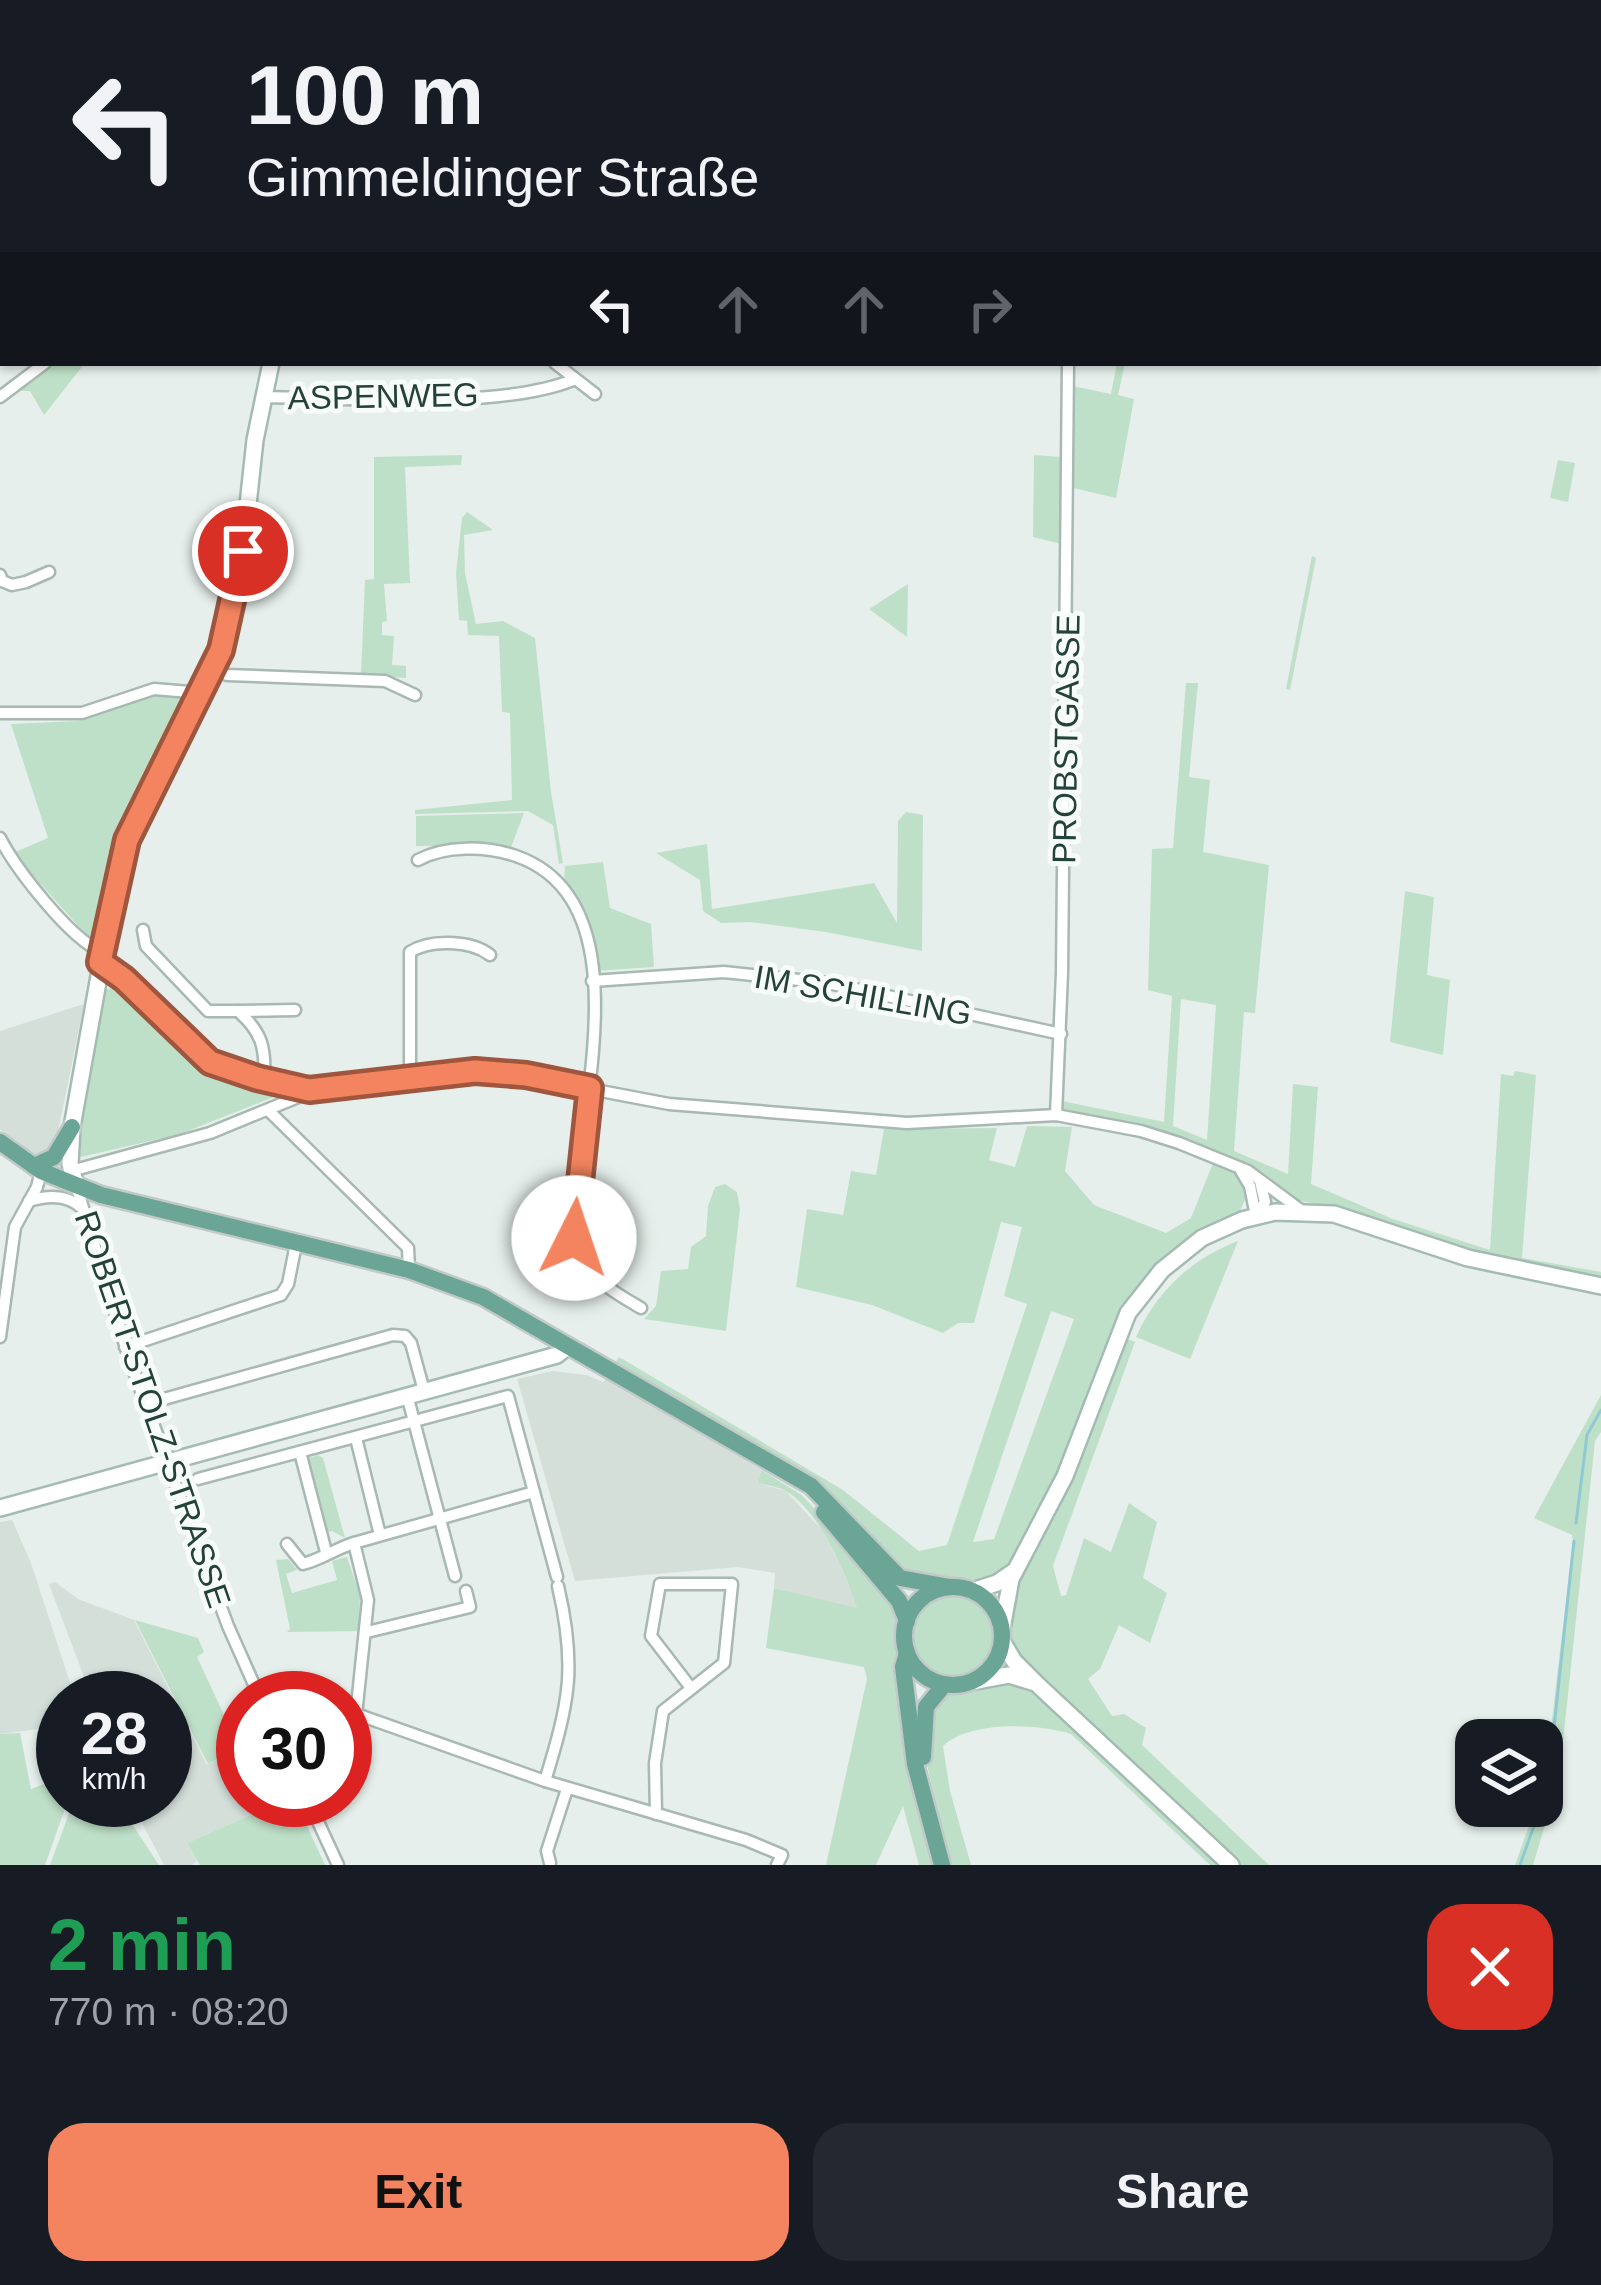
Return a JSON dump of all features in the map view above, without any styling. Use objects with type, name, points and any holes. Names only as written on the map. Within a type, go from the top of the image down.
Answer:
[{"type":"main road","points":[[38,1168],[54,1157],[72,1127]]},
{"type":"main road","points":[[0,1142],[38,1168],[74,1178],[115,1199],[409,1270],[483,1297],[819,1492],[896,1575],[972,1591],[994,1608],[1002,1635],[991,1667],[971,1682],[944,1684],[921,1673],[907,1653]]},
{"type":"main road","points":[[796,1480],[899,1600],[907,1621],[904,1666],[915,1764],[942,1865]]},
{"type":"main road","points":[[907,1621],[925,1596],[950,1587]]},
{"type":"main road","points":[[926,1800],[925,1717],[930,1699],[944,1684]]},
{"type":"street","points":[[0,397],[41,366]]},
{"type":"street","points":[[270,366],[226,634],[202,693],[132,826],[118,870],[72,1127],[74,1178],[268,1111],[309,1090]]},
{"type":"street","points":[[558,366],[595,394]]},
{"type":"street","name":"PROBSTGASSE","points":[[1056,1115],[1061,1034],[1068,366]]},
{"type":"street","name":"ASPENWEG","points":[[264,397],[454,398],[573,380]]},
{"type":"street","points":[[0,575],[12,585],[49,572]]},
{"type":"street","points":[[213,668],[227,674],[385,681],[415,695]]},
{"type":"street","points":[[0,713],[82,713],[154,689],[202,693]]},
{"type":"street","points":[[0,838],[26,880],[210,1062],[224,1070],[309,1090],[501,1072],[669,1105],[907,1123],[1056,1115],[1141,1131],[1258,1179],[1302,1210]]},
{"type":"street","points":[[418,860],[438,850],[518,857],[543,870],[579,914],[592,982],[595,1036],[574,1238],[594,1278],[641,1308]]},
{"type":"street","points":[[142,930],[146,946],[208,1012],[295,1010]]},
{"type":"street","points":[[410,1078],[410,952],[422,945],[477,945],[490,955]]},
{"type":"street","name":"IM SCHILLING","points":[[592,982],[724,972],[828,982],[1061,1034]]},
{"type":"street","points":[[238,1011],[260,1035],[264,1080]]},
{"type":"street","points":[[268,1111],[408,1248],[409,1270]]},
{"type":"street","points":[[0,1337],[16,1227],[38,1168]]},
{"type":"street","points":[[1241,1171],[1250,1186],[1256,1216]]},
{"type":"street","name":"ROBERT-STOLZ-STRASSE","points":[[74,1178],[125,1347],[248,1671]]},
{"type":"street","points":[[1256,1216],[1265,1202],[1258,1179]]},
{"type":"street","points":[[29,1201],[52,1196],[86,1212]]},
{"type":"street","points":[[1231,1865],[1014,1661],[1002,1635],[1015,1570],[1064,1476],[1118,1333],[1136,1299],[1192,1244],[1230,1224],[1302,1210],[1348,1217],[1507,1268],[1601,1286]]},
{"type":"street","points":[[125,1347],[281,1294],[288,1284],[296,1244]]},
{"type":"street","points":[[146,1404],[393,1335],[405,1336],[411,1343],[416,1393],[413,1421],[454,1576]]},
{"type":"street","points":[[0,1508],[557,1354],[568,1346]]},
{"type":"street","points":[[198,1479],[508,1396],[569,1633],[567,1710],[545,1781]]},
{"type":"street","points":[[356,1438],[380,1535]]},
{"type":"street","points":[[300,1452],[326,1552]]},
{"type":"street","points":[[287,1544],[303,1564],[354,1543],[534,1492]]},
{"type":"street","points":[[354,1543],[368,1600],[359,1671]]},
{"type":"street","points":[[972,1591],[997,1583],[1015,1570]]},
{"type":"street","points":[[656,1814],[655,1763],[663,1711],[724,1663],[732,1584],[660,1584],[651,1636],[691,1688]]},
{"type":"street","points":[[367,1632],[470,1607],[466,1591]]},
{"type":"street","points":[[971,1682],[1010,1675],[1039,1686]]},
{"type":"street","points":[[372,1720],[567,1789],[746,1840],[780,1860]]},
{"type":"street","points":[[550,1863],[547,1851],[567,1789]]},
{"type":"street","points":[[320,1827],[338,1865]]},
{"type":"shaded area","points":[[84,1004],[55,1146],[39,1157],[28,1154],[0,1129],[0,1031]]},
{"type":"shaded area","points":[[553,1371],[603,1382],[607,1377],[761,1470],[758,1483],[786,1491],[822,1530],[858,1609],[774,1588],[775,1573],[738,1567],[575,1581],[517,1379]]},
{"type":"shaded area","points":[[12,1520],[66,1671],[36,1671],[36,1729],[0,1734],[0,1522]]},
{"type":"shaded area","points":[[55,1582],[78,1599],[134,1620],[160,1671],[82,1671],[49,1584]]},
{"type":"shaded area","points":[[192,1735],[207,1765],[216,1760],[216,1827],[223,1827],[187,1843],[197,1861],[192,1865],[164,1865],[144,1827],[192,1827]]},
{"type":"green space","points":[[39,366],[83,366],[44,415],[30,391],[21,391]]},
{"type":"green space","points":[[1116,366],[1124,366],[1118,395],[1134,399],[1116,498],[1073,488],[1073,386],[1111,394]]},
{"type":"green space","points":[[462,455],[461,465],[405,467],[410,583],[384,584],[387,621],[382,622],[382,635],[394,636],[392,665],[406,666],[406,678],[361,675],[365,580],[374,579],[374,457]]},
{"type":"green space","points":[[1034,455],[1061,457],[1061,544],[1033,537]]},
{"type":"green space","points":[[1558,460],[1575,463],[1568,502],[1550,498]]},
{"type":"green space","points":[[467,512],[493,530],[464,535],[465,573],[476,624],[503,621],[535,638],[563,863],[559,864],[553,825],[528,811],[415,814],[415,810],[512,800],[510,713],[502,712],[499,636],[468,635],[467,621],[459,620],[456,573],[462,518]]},
{"type":"green space","points":[[1312,556],[1316,558],[1290,690],[1286,689]]},
{"type":"green space","points":[[908,584],[907,637],[869,609]]},
{"type":"green space","points":[[1186,683],[1198,683],[1189,777],[1210,780],[1203,852],[1269,865],[1255,1013],[1244,1012],[1234,1151],[1288,1174],[1293,1084],[1318,1087],[1311,1184],[1393,1219],[1490,1250],[1501,1074],[1536,1075],[1522,1258],[1601,1272],[1601,1282],[1489,1260],[1339,1209],[1292,1199],[1243,1165],[1060,1112],[1062,1101],[1164,1122],[1172,996],[1148,990],[1152,849],[1173,848]],"holes":[[[1181,999],[1216,1005],[1207,1140],[1173,1126]]]},
{"type":"green space","points":[[158,693],[189,699],[128,817],[114,859],[99,937],[90,939],[13,853],[48,838],[11,724],[79,721]]},
{"type":"green space","points":[[906,812],[923,815],[922,951],[826,932],[721,923],[703,911],[700,880],[656,853],[707,844],[712,909],[874,883],[897,923],[898,821]]},
{"type":"green space","points":[[524,813],[510,850],[487,845],[416,846],[416,816]]},
{"type":"green space","points":[[603,862],[610,908],[651,924],[654,967],[596,971],[590,924],[564,882],[565,866]]},
{"type":"green space","points":[[1405,891],[1434,897],[1427,975],[1450,980],[1443,1055],[1390,1042]]},
{"type":"green space","points":[[106,989],[129,992],[214,1073],[285,1088],[284,1093],[180,1134],[81,1157],[75,1150]]},
{"type":"green space","points":[[1027,1126],[1072,1127],[1065,1171],[1094,1205],[1166,1233],[1191,1218],[1213,1163],[1237,1173],[1248,1193],[1240,1211],[1203,1229],[1174,1251],[1140,1288],[1111,1331],[1072,1447],[1007,1573],[985,1583],[967,1578],[906,1578],[826,1495],[614,1365],[619,1357],[843,1490],[919,1551],[947,1545],[1027,1304],[1004,1296],[1022,1227],[1001,1222],[974,1323],[958,1323],[943,1333],[872,1305],[796,1287],[807,1209],[843,1215],[851,1171],[876,1175],[884,1129],[997,1128],[989,1160],[1015,1167]],"holes":[[[1051,1311],[1074,1319],[994,1539],[973,1542]]]},
{"type":"green space","points":[[725,1184],[737,1192],[740,1209],[726,1331],[644,1319],[656,1306],[661,1271],[688,1269],[691,1247],[706,1236],[715,1187]]},
{"type":"green space","points":[[1238,1241],[1190,1359],[1136,1337],[1177,1279],[1205,1257]]},
{"type":"green space","points":[[1122,1337],[1135,1342],[1053,1566],[1061,1596],[1066,1595],[1084,1538],[1111,1552],[1129,1503],[1157,1522],[1143,1578],[1167,1593],[1150,1643],[1119,1625],[1100,1669],[1088,1679],[1112,1716],[1124,1714],[1146,1728],[1142,1745],[1269,1865],[1238,1865],[1019,1660],[1008,1644],[1010,1596]]},
{"type":"green space","points":[[1601,1395],[1601,1432],[1595,1441],[1563,1741],[1563,1719],[1552,1719],[1573,1540],[1572,1535],[1534,1518]]},
{"type":"green space","points":[[323,1458],[345,1538],[332,1531],[324,1533],[305,1459]]},
{"type":"green space","points":[[761,1470],[802,1495],[895,1598],[910,1734],[935,1865],[919,1865],[903,1806],[876,1865],[826,1865],[867,1679],[864,1667],[766,1648],[774,1588],[857,1608],[838,1561],[810,1513],[786,1491],[758,1483]]},
{"type":"green space","points":[[347,1557],[360,1596],[359,1631],[287,1632],[276,1560],[288,1559],[297,1570],[286,1574],[292,1593],[337,1580],[332,1561]]},
{"type":"green space","points":[[953,1593],[983,1605],[995,1635],[983,1665],[953,1677],[923,1665],[911,1635],[923,1605]]},
{"type":"green space","points":[[135,1620],[198,1638],[204,1652],[197,1657],[216,1698],[216,1760],[208,1764],[192,1732],[192,1671],[161,1671]]},
{"type":"green space","points":[[1000,1679],[1031,1687],[1223,1865],[1210,1865],[1071,1734],[1022,1726],[969,1732],[943,1746],[971,1865],[949,1865],[926,1760],[932,1703],[947,1691]]},
{"type":"green space","points":[[20,1733],[31,1789],[36,1787],[36,1827],[58,1827],[45,1865],[0,1865],[0,1734]]},
{"type":"green space","points":[[64,1827],[134,1827],[159,1865],[50,1865]]},
{"type":"green space","points":[[223,1827],[307,1827],[325,1865],[200,1865],[187,1843]]},
{"type":"green space","points":[[1529,1827],[1544,1827],[1533,1865],[1515,1865]]},
{"type":"waterway","points":[[1576,1523],[1587,1435],[1601,1410]]},
{"type":"waterway","points":[[1555,1719],[1574,1541]]},
{"type":"waterway","points":[[1520,1865],[1534,1827]]},
{"type":"route","points":[[243,551],[221,650],[127,840],[100,962],[224,1070],[309,1090],[475,1071],[590,1088],[574,1238]]}]
